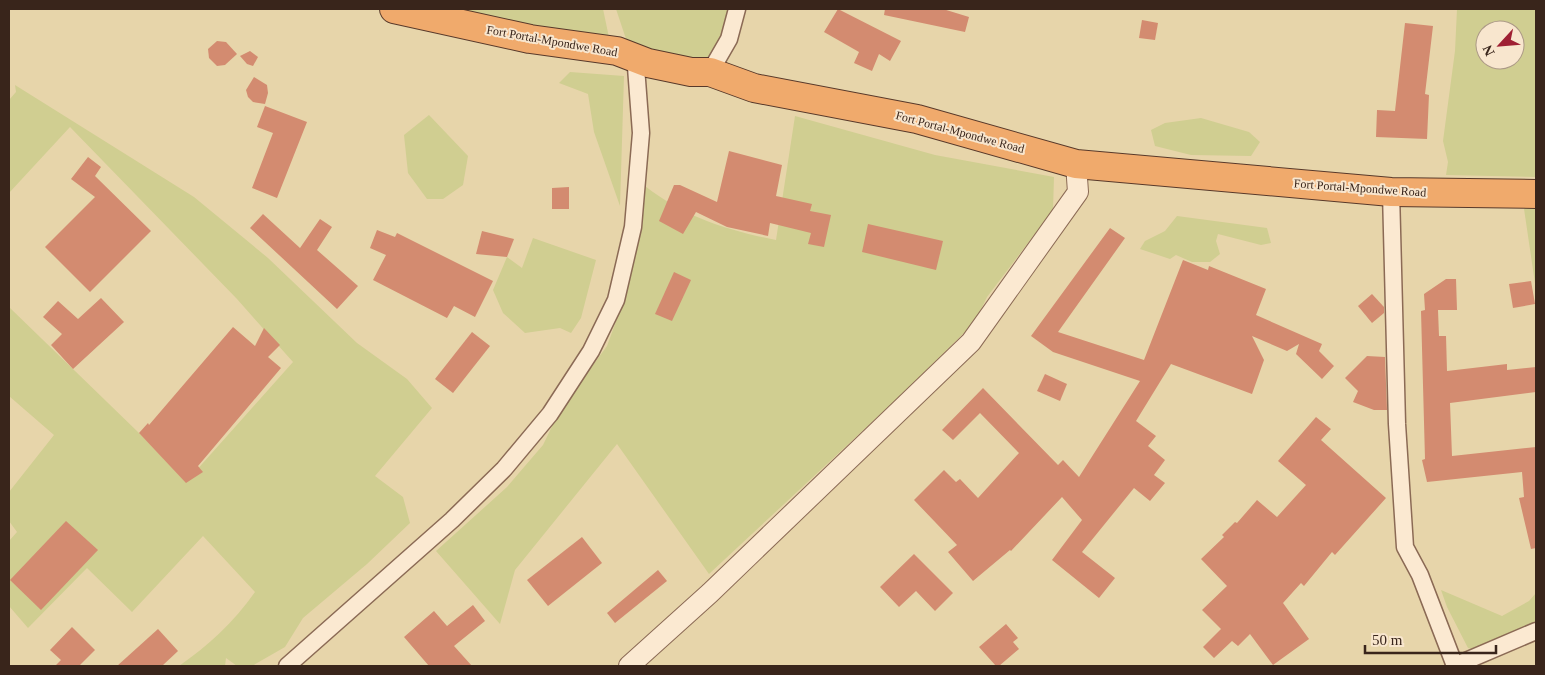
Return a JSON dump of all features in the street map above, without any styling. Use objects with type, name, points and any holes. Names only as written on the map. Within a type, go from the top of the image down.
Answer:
[{"type":"highway","name":"Fort Portal-Mpondwe Road","points":[[394,9],[530,39],[628,54],[648,64],[691,72],[710,72],[754,88],[917,119],[1076,164],[1391,192],[1536,194]]},
{"type":"street","points":[[710,72],[729,39],[737,9]]},
{"type":"street","points":[[287,666],[452,520],[504,469],[550,414],[591,351],[616,300],[633,227],[641,133],[636,67],[628,54]]},
{"type":"street","points":[[629,666],[710,593],[971,342],[1078,192],[1076,164]]},
{"type":"street","points":[[1391,192],[1397,424],[1405,547],[1420,575],[1455,666],[1536,631]]},
{"type":"shaded area","points":[[9,9],[1536,9],[1536,666],[9,666]]},
{"type":"shaded area","points":[[435,9],[603,9],[611,47]]},
{"type":"shaded area","points":[[616,9],[736,9],[722,62],[631,54]]},
{"type":"shaded area","points":[[1457,9],[1536,9],[1536,177],[1446,175],[1448,162],[1443,141],[1455,51]]},
{"type":"shaded area","points":[[570,72],[624,76],[620,206],[594,132],[588,94],[559,83]]},
{"type":"shaded area","points":[[15,85],[194,197],[268,258],[357,343],[407,379],[432,408],[375,476],[403,497],[410,523],[367,564],[303,618],[285,647],[252,666],[237,666],[226,658],[225,666],[179,666],[220,633],[255,592],[203,536],[132,612],[87,568],[28,628],[9,606],[9,541],[17,532],[9,521],[9,492],[54,435],[9,396],[9,307],[139,433],[186,482],[293,362],[237,299],[70,127],[9,193],[9,100],[16,92]]},
{"type":"shaded area","points":[[429,115],[468,156],[463,185],[443,199],[427,199],[408,173],[404,135]]},
{"type":"shaded area","points":[[795,116],[935,155],[1054,177],[1053,210],[987,297],[975,322],[901,395],[709,574],[617,444],[515,570],[500,624],[436,551],[507,487],[543,445],[560,410],[607,346],[626,294],[645,186],[675,206],[707,221],[740,232],[776,240]]},
{"type":"shaded area","points":[[1201,118],[1249,132],[1260,142],[1251,156],[1191,155],[1155,146],[1151,130],[1165,123]]},
{"type":"shaded area","points":[[1523,202],[1536,203],[1536,290]]},
{"type":"shaded area","points":[[1177,216],[1267,228],[1271,243],[1261,245],[1218,234],[1216,241],[1220,254],[1210,262],[1192,262],[1176,255],[1170,259],[1140,249],[1145,241],[1165,231]]},
{"type":"shaded area","points":[[533,238],[596,260],[581,318],[571,333],[560,328],[525,333],[503,313],[493,290],[507,257],[522,268]]},
{"type":"shaded area","points":[[1441,590],[1502,616],[1529,601],[1536,593],[1536,634],[1487,652],[1468,648],[1447,607]]},
{"type":"building","points":[[838,9],[901,41],[890,61],[879,54],[872,71],[854,63],[859,52],[824,32]]},
{"type":"building","points":[[885,9],[943,9],[969,17],[965,32],[884,15]]},
{"type":"building","points":[[1142,20],[1158,23],[1155,40],[1139,38]]},
{"type":"building","points":[[1405,23],[1433,26],[1425,94],[1429,95],[1427,139],[1376,137],[1377,110],[1395,111]]},
{"type":"building","points":[[217,41],[226,42],[237,54],[225,65],[217,66],[209,58],[208,49]]},
{"type":"building","points":[[250,51],[258,57],[253,66],[247,64],[240,56]]},
{"type":"building","points":[[254,77],[267,85],[268,93],[265,104],[253,102],[248,97],[246,90]]},
{"type":"building","points":[[265,106],[307,122],[277,198],[252,188],[273,133],[257,127]]},
{"type":"building","points":[[729,151],[782,165],[776,196],[812,204],[810,211],[831,215],[824,247],[808,244],[811,233],[770,223],[768,236],[727,227],[696,212],[683,234],[659,221],[674,185],[680,185],[717,202]]},
{"type":"building","points":[[88,157],[101,167],[95,176],[151,231],[90,292],[45,247],[95,197],[71,179]]},
{"type":"building","points":[[569,187],[569,209],[552,209],[552,188]]},
{"type":"building","points":[[263,214],[300,248],[320,219],[332,227],[317,250],[358,286],[337,309],[250,228]]},
{"type":"building","points":[[868,224],[943,241],[936,270],[862,252]]},
{"type":"building","points":[[1110,228],[1125,238],[1058,332],[1144,360],[1183,260],[1208,270],[1209,266],[1266,289],[1256,315],[1322,344],[1319,351],[1334,366],[1322,379],[1296,354],[1299,344],[1287,351],[1252,336],[1264,360],[1252,394],[1171,364],[1136,421],[1156,436],[1148,446],[1165,460],[1154,475],[1165,483],[1150,501],[1134,488],[1082,552],[1115,578],[1099,598],[1052,560],[1082,520],[1062,497],[1011,551],[973,581],[948,552],[957,545],[914,500],[944,470],[956,482],[960,479],[978,498],[1019,453],[980,413],[953,440],[942,430],[983,388],[1058,465],[1063,460],[1079,477],[1140,381],[1053,352],[1031,336]]},
{"type":"building","points":[[377,230],[395,237],[397,233],[493,281],[475,317],[454,306],[447,318],[373,280],[386,255],[370,248]]},
{"type":"building","points":[[482,231],[514,239],[507,257],[476,254]]},
{"type":"building","points":[[674,272],[691,280],[672,321],[655,314]]},
{"type":"building","points":[[1446,279],[1456,279],[1457,310],[1438,310],[1439,336],[1446,336],[1447,371],[1507,364],[1507,370],[1536,367],[1536,392],[1450,403],[1452,456],[1536,447],[1536,548],[1531,549],[1519,498],[1524,497],[1522,472],[1427,482],[1422,460],[1425,459],[1421,311],[1425,310],[1424,294]]},
{"type":"building","points":[[1531,281],[1535,304],[1513,308],[1509,284]]},
{"type":"building","points":[[1372,294],[1384,307],[1384,313],[1372,323],[1358,306]]},
{"type":"building","points":[[101,298],[124,322],[73,369],[51,345],[62,334],[43,317],[58,301],[78,319]]},
{"type":"building","points":[[233,327],[255,346],[264,328],[280,345],[268,357],[281,368],[198,466],[203,472],[186,483],[139,433],[148,423],[149,425]]},
{"type":"building","points":[[472,332],[490,346],[453,393],[435,379]]},
{"type":"building","points":[[1367,356],[1385,357],[1387,410],[1374,410],[1353,402],[1358,391],[1345,378]]},
{"type":"building","points":[[1045,374],[1067,384],[1060,401],[1037,391]]},
{"type":"building","points":[[1316,417],[1331,429],[1321,440],[1386,498],[1335,555],[1332,552],[1304,586],[1301,583],[1283,603],[1309,639],[1273,665],[1250,634],[1238,646],[1232,641],[1214,658],[1203,647],[1221,629],[1202,610],[1227,586],[1201,559],[1224,537],[1222,535],[1235,522],[1237,523],[1257,500],[1277,517],[1306,485],[1278,461]]},
{"type":"building","points":[[66,521],[98,550],[41,610],[10,580]]},
{"type":"building","points":[[582,537],[602,563],[548,606],[527,580]]},
{"type":"building","points":[[914,554],[953,593],[935,611],[916,591],[899,607],[880,587]]},
{"type":"building","points":[[658,570],[667,581],[615,623],[607,613]]},
{"type":"building","points":[[473,605],[485,621],[454,646],[472,666],[429,666],[404,637],[434,611],[447,626]]},
{"type":"building","points":[[1006,624],[1018,638],[1013,642],[1019,649],[999,666],[996,666],[979,647]]},
{"type":"building","points":[[72,627],[95,650],[79,666],[55,666],[61,660],[50,650]]},
{"type":"building","points":[[158,629],[178,651],[162,666],[117,666]]}]
